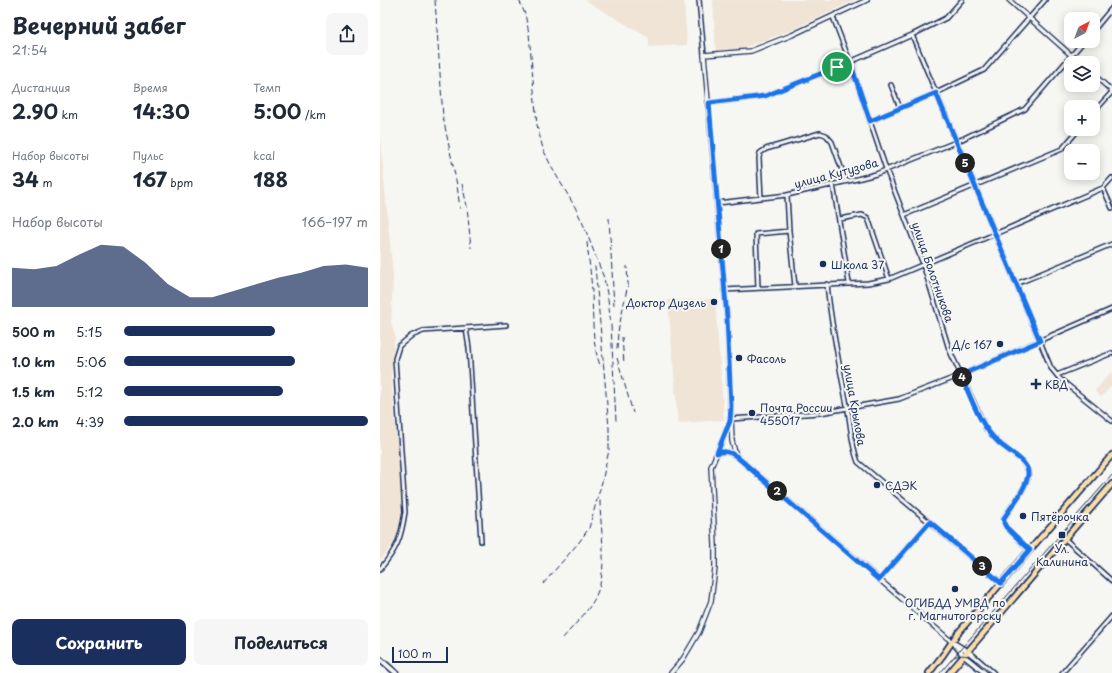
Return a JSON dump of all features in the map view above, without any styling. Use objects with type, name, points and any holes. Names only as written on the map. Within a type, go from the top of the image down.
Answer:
[{"type":"main road","points":[[929,673],[952,642],[1001,583],[1112,455]]},
{"type":"main road","points":[[949,673],[1112,484]]},
{"type":"main road","points":[[952,642],[985,673]]},
{"type":"main road","points":[[966,654],[993,673]]},
{"type":"main road","points":[[380,659],[396,673]]},
{"type":"street","points":[[699,0],[718,203],[730,380],[730,420],[732,441],[736,456]]},
{"type":"street","points":[[704,55],[751,51],[833,17],[867,0]]},
{"type":"street","points":[[709,103],[765,96],[850,62],[912,35],[946,18],[962,0]]},
{"type":"street","points":[[1009,0],[1072,56]]},
{"type":"street","points":[[870,121],[936,93],[984,70],[1045,0]]},
{"type":"street","points":[[1100,23],[1112,8]]},
{"type":"street","name":"улица Болотникова","points":[[833,17],[850,62],[886,169],[923,264],[949,349],[986,429],[998,442],[1022,460],[1028,471],[1028,478],[1023,489],[1004,518],[1004,523],[1006,527],[1030,550]]},
{"type":"street","points":[[912,35],[1051,368],[1057,375],[1112,421]]},
{"type":"street","name":"улица Кутузова","points":[[1072,56],[1078,48]]},
{"type":"street","name":"улица Кутузова","points":[[718,203],[787,195],[870,176],[956,142],[1026,109],[1064,65]]},
{"type":"street","points":[[1100,80],[1112,91],[1100,106]]},
{"type":"street","points":[[891,85],[900,108]]},
{"type":"street","points":[[760,198],[760,153],[766,149],[820,133],[826,134],[832,142],[846,181]]},
{"type":"street","points":[[904,215],[1062,149],[1073,136]]},
{"type":"street","points":[[724,290],[868,283],[889,279],[1103,188],[1112,178]]},
{"type":"street","points":[[833,184],[840,219],[849,284]]},
{"type":"street","points":[[1103,188],[1112,208]]},
{"type":"street","points":[[787,195],[795,286]]},
{"type":"street","points":[[840,219],[862,215],[868,218],[889,279]]},
{"type":"street","points":[[758,288],[756,234],[789,231]]},
{"type":"street","points":[[1016,284],[1112,244]]},
{"type":"street","name":"улица Крылова","points":[[827,284],[830,312],[851,438],[858,462],[1001,583]]},
{"type":"street","points":[[730,420],[820,412],[899,399],[961,375],[1112,309]]},
{"type":"street","points":[[380,569],[393,553],[402,532],[405,512],[395,359],[399,346],[411,336],[423,331],[506,325]]},
{"type":"street","points":[[466,329],[470,356],[481,541]]},
{"type":"street","points":[[1057,375],[1112,352]]},
{"type":"street","points":[[671,673],[683,659],[699,632],[711,601],[715,568],[715,538],[711,467],[730,420]]},
{"type":"street","points":[[717,453],[724,451],[731,452],[736,456],[952,642]]},
{"type":"street","points":[[879,580],[930,522]]},
{"type":"street","points":[[1065,539],[1112,581]]},
{"type":"street","points":[[1062,673],[1112,616]]},
{"type":"shaded area","points":[[585,0],[684,0],[687,45],[649,47],[649,38]]},
{"type":"shaded area","points":[[713,0],[855,0],[792,30],[741,49],[716,51]]},
{"type":"shaded area","points":[[380,138],[393,276],[391,323],[395,336],[391,377],[402,503],[400,534],[380,561]]},
{"type":"shaded area","points":[[715,299],[724,420],[678,423],[668,300]]},
{"type":"shaded area","points":[[1112,371],[1112,387],[1111,386],[1101,397],[1095,391]]},
{"type":"tram line","points":[[940,673],[1112,475]]},
{"type":"tram line","points":[[954,657],[965,655],[974,659],[991,673]]},
{"type":"railway","points":[[435,0],[443,117],[457,185],[460,209]]},
{"type":"railway","points":[[519,0],[525,14],[529,33],[537,125],[543,149],[584,226],[604,278],[611,325],[616,421]]},
{"type":"railway","points":[[462,184],[467,206],[471,248]]},
{"type":"railway","points":[[609,218],[614,306]]},
{"type":"railway","points":[[587,242],[592,289],[595,347],[601,367]]},
{"type":"railway","points":[[543,584],[580,541],[589,528],[609,450],[609,428],[595,266]]},
{"type":"railway","points":[[617,349],[618,332],[628,284],[627,266]]},
{"type":"railway","points":[[622,337],[624,364]]},
{"type":"railway","points":[[617,358],[633,413]]},
{"type":"railway","points":[[563,638],[591,605],[599,588],[603,563],[600,500]]},
{"type":"place","name":"Школа 37","points":[[823,264]]},
{"type":"place","name":"Доктор Дизель","points":[[714,302]]},
{"type":"place","name":"Д/с 167","points":[[1000,344]]},
{"type":"place","name":"Фасоль","points":[[739,358]]},
{"type":"place","name":"КВД","points":[[1036,384]]},
{"type":"place","name":"Почта России 455017","points":[[752,413]]},
{"type":"place","name":"СДЭК","points":[[877,485]]},
{"type":"place","name":"Пятёрочка","points":[[1023,516]]},
{"type":"place","name":"Ул. Калинина","points":[[1062,535]]},
{"type":"place","name":"ОГИБДД УМВД по г. Магнитогорску","points":[[955,589]]},
{"type":"route","points":[[850,62],[870,121],[936,93],[1040,341],[961,375],[986,429],[998,442],[1022,460],[1028,471],[1028,478],[1023,489],[1004,518],[1004,523],[1006,527],[1030,550],[1001,583],[930,522],[879,580],[731,452],[724,451],[717,453],[730,421],[731,406],[727,318],[709,103],[765,96],[837,67],[850,62]]}]
